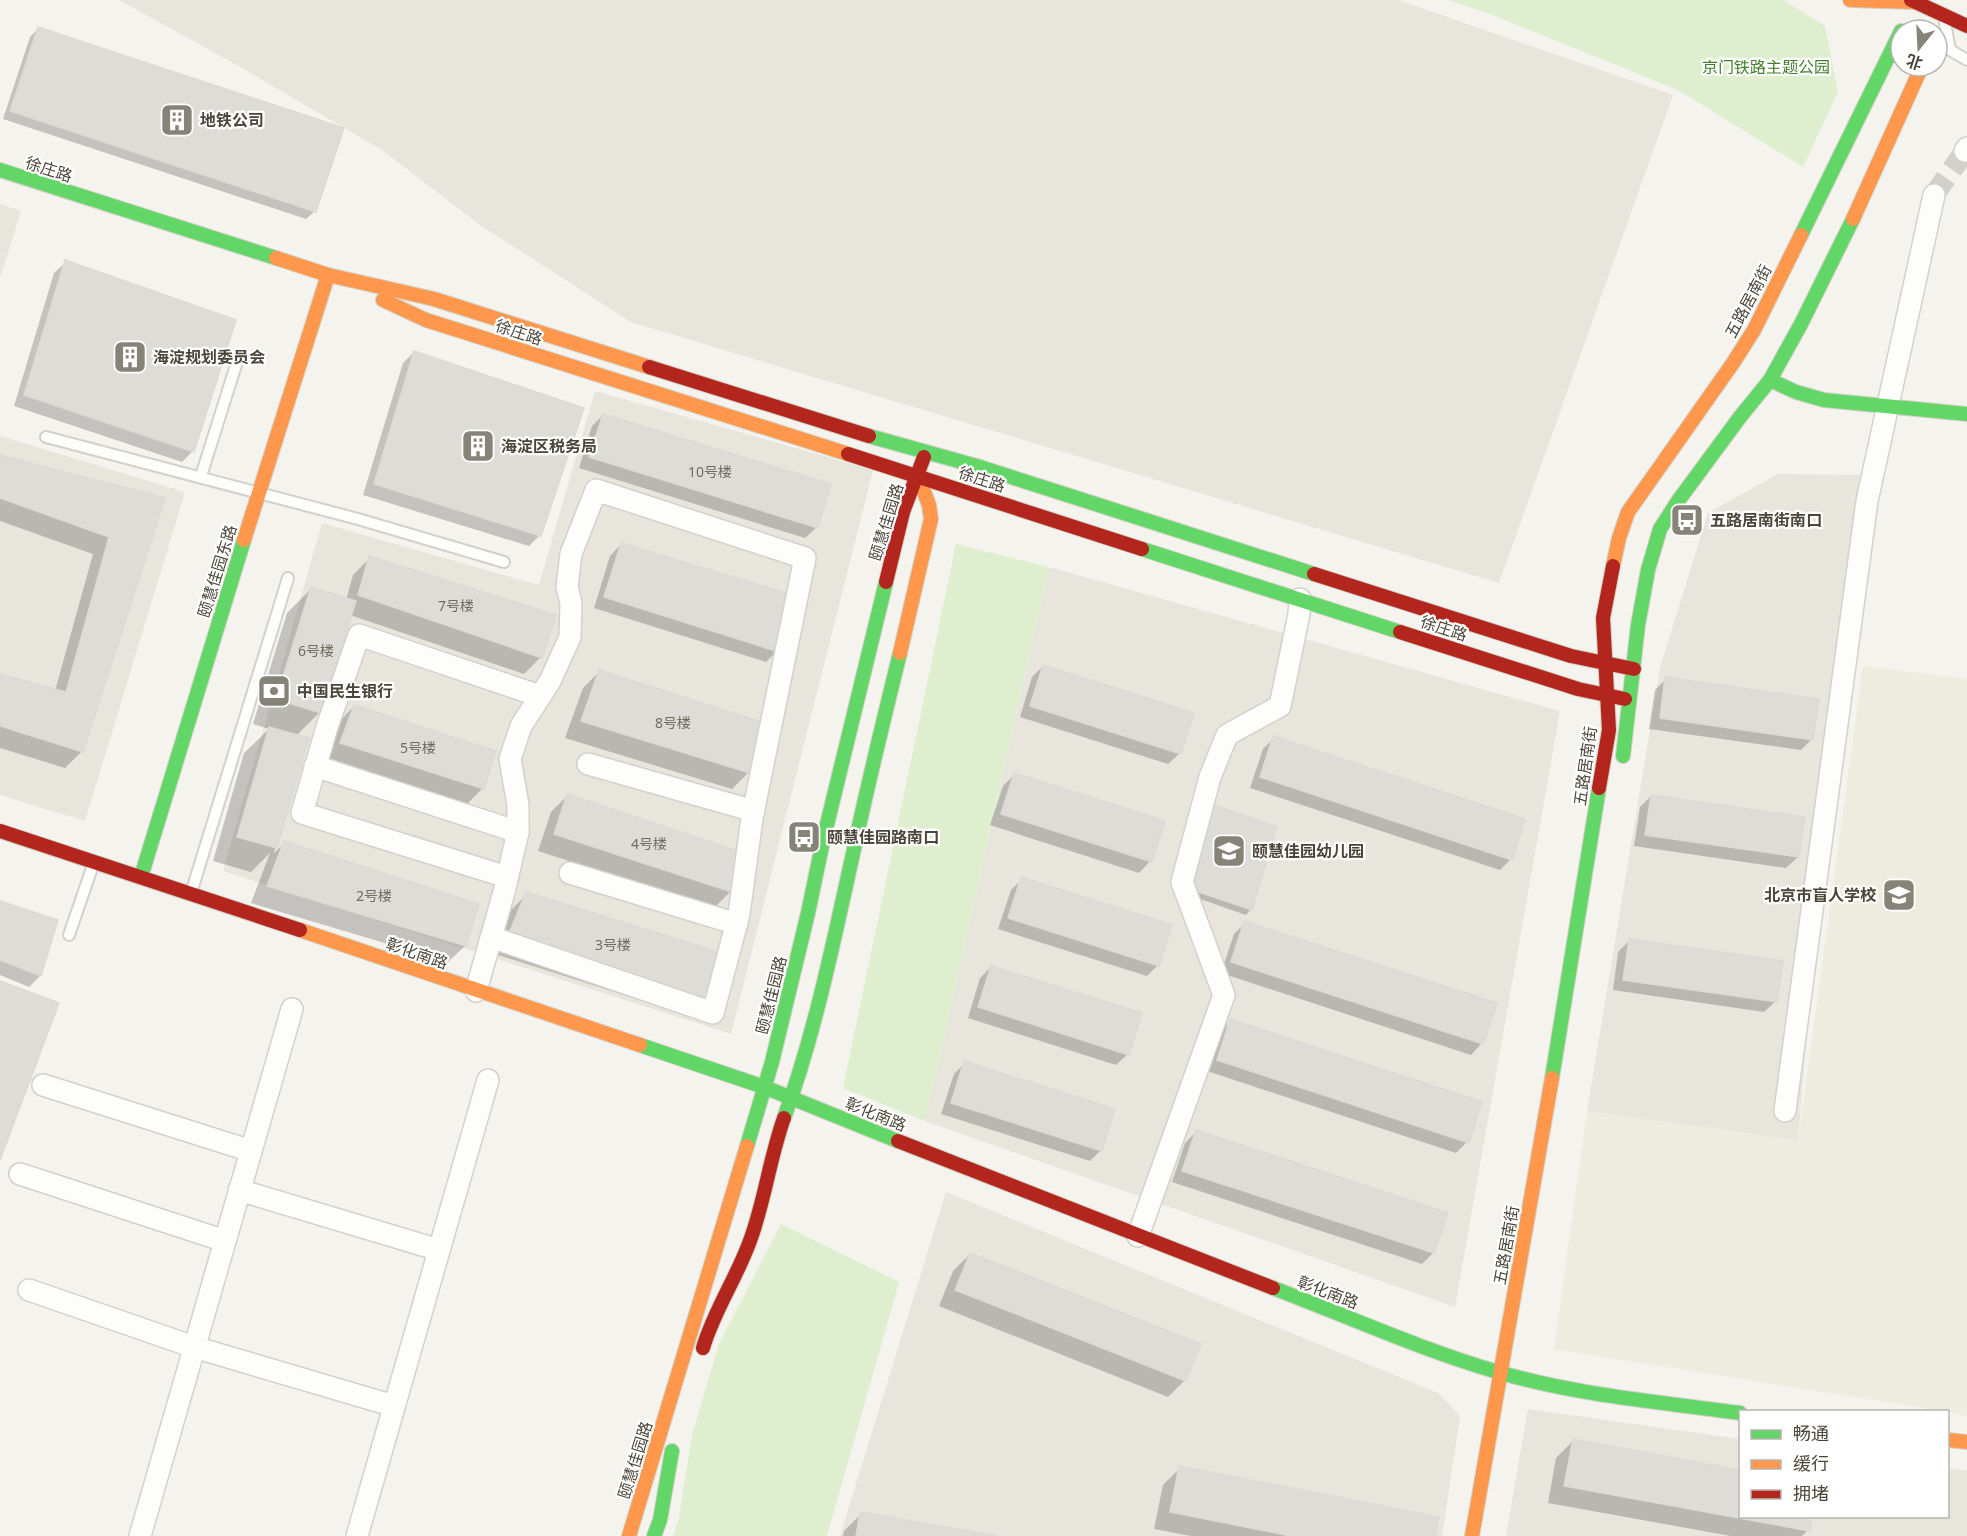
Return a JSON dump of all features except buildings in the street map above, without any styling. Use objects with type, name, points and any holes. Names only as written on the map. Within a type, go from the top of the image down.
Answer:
[{"type":"street","points":[[1850,0],[1909,14],[1943,14],[1967,26]]},
{"type":"street","points":[[1942,18],[1949,0]]},
{"type":"street","name":"五路居南街","points":[[1472,1536],[1550,1090],[1609,730],[1603,618],[1619,538],[1628,512],[1754,330],[1909,14]]},
{"type":"street","points":[[1621,771],[1627,736],[1638,625],[1648,570],[1660,529],[1678,501],[1770,380],[1801,324],[1860,206],[1917,78]]},
{"type":"street","name":"徐庄路","points":[[0,170],[328,275],[434,299],[862,434],[980,467],[1571,656],[1634,669]]},
{"type":"street","points":[[1785,1111],[1867,501],[1934,195]]},
{"type":"street","name":"徐庄路","points":[[328,275],[426,320],[1578,689],[1630,701]]},
{"type":"street","name":"颐慧佳园东路","points":[[141,877],[258,494],[328,275]]},
{"type":"street","points":[[1770,380],[1796,392],[1824,400],[1887,408],[1967,414]]},
{"type":"street","points":[[918,476],[925,452]]},
{"type":"street","name":"颐慧佳园路","points":[[629,1536],[764,1087],[808,913],[823,841],[900,523],[918,476]]},
{"type":"street","name":"颐慧佳园路","points":[[699,1363],[708,1331],[738,1272],[752,1237],[829,966],[854,848],[931,519],[929,505],[918,476]]},
{"type":"street","points":[[476,991],[518,832],[518,805],[510,759],[522,726],[550,681],[570,637],[571,603],[567,587],[571,554],[596,490],[805,558],[754,811],[736,924],[713,1013],[491,937]]},
{"type":"street","points":[[1138,1236],[1224,995],[1182,882],[1210,777],[1227,735],[1280,706],[1300,599]]},
{"type":"street","points":[[507,877],[302,813],[315,766],[359,636],[540,696]]},
{"type":"street","points":[[588,764],[754,811]]},
{"type":"street","points":[[315,766],[518,832]]},
{"type":"street","name":"彰化南路","points":[[0,831],[764,1087],[1138,1236],[1457,1359],[1500,1372],[1590,1393],[1739,1413]]},
{"type":"street","points":[[570,873],[736,924]]},
{"type":"street","points":[[140,1536],[292,1009]]},
{"type":"street","points":[[357,1536],[488,1080]]},
{"type":"street","points":[[43,1085],[251,1151]]},
{"type":"street","points":[[20,1174],[225,1241]]},
{"type":"street","points":[[239,1190],[439,1250]]},
{"type":"street","points":[[29,1290],[194,1347],[394,1406]]},
{"type":"street","points":[[1514,1391],[1518,1368]]},
{"type":"street","name":"颐慧佳园路","points":[[654,1536],[660,1520],[676,1438]]},
{"type":"street","points":[[1949,1440],[1967,1442]]},
{"type":"lane","points":[[1943,14],[1950,50],[1967,60]]},
{"type":"lane","points":[[201,476],[236,365]]},
{"type":"lane","points":[[46,436],[358,519],[504,562]]},
{"type":"lane","points":[[191,894],[288,578]]},
{"type":"lane","points":[[69,935],[94,861]]},
{"type":"shaded area","points":[[119,0],[1398,0],[1673,95],[1499,583],[631,322],[480,225],[382,150],[235,64]]},
{"type":"shaded area","points":[[0,204],[21,211],[0,278]]},
{"type":"shaded area","points":[[595,391],[873,470],[731,1034],[223,871],[322,523],[539,585]]},
{"type":"shaded area","points":[[0,436],[185,492],[85,821],[0,795]]},
{"type":"shaded area","points":[[1778,474],[1860,475],[1835,693],[1798,1141],[1587,1111],[1661,664],[1708,513]]},
{"type":"shaded area","points":[[1049,567],[1560,711],[1455,1307],[925,1121]]},
{"type":"shaded area","name":"北京市盲人学校","points":[[1863,666],[1967,679],[1967,1416],[1949,1412],[1949,1410],[1935,1410],[1554,1349],[1587,1111],[1798,1140]]},
{"type":"shaded area","points":[[946,1192],[1438,1393],[1460,1416],[1442,1536],[840,1536]]},
{"type":"shaded area","points":[[1528,1409],[1739,1439],[1739,1518],[1949,1518],[1949,1468],[1967,1471],[1967,1536],[1506,1536]]},
{"type":"green space","name":"京门铁路主题公园","points":[[1448,0],[1783,0],[1825,26],[1838,92],[1803,167],[1678,90],[1490,14]]},
{"type":"green space","points":[[956,544],[1049,567],[925,1121],[843,1088]]},
{"type":"green space","points":[[781,1224],[899,1282],[827,1536],[673,1536],[679,1518],[692,1435],[719,1344]]},
{"type":"tunnel","points":[[1934,195],[1965,151]]},
{"type":"traffic: fast","points":[[1801,235],[1889,55]]},
{"type":"traffic: fast","points":[[0,170],[276,258]]},
{"type":"traffic: fast","points":[[1623,756],[1638,625],[1648,570],[1660,529],[1740,417],[1770,380],[1801,324],[1853,219]]},
{"type":"traffic: fast","points":[[1770,380],[1796,392],[1824,400],[1967,414]]},
{"type":"traffic: fast","points":[[869,436],[980,467],[1314,574]]},
{"type":"traffic: fast","points":[[141,877],[244,540]]},
{"type":"traffic: fast","points":[[1142,549],[1400,632]]},
{"type":"traffic: fast","points":[[747,1146],[772,1062],[886,582]]},
{"type":"traffic: fast","points":[[784,1118],[806,1052],[824,984],[870,775],[900,653]]},
{"type":"traffic: fast","points":[[1552,1078],[1599,788]]},
{"type":"traffic: fast","points":[[640,1045],[764,1087],[898,1141]]},
{"type":"traffic: fast","points":[[1273,1288],[1441,1354],[1527,1380],[1618,1397],[1739,1413]]},
{"type":"traffic: fast","points":[[654,1536],[660,1520],[672,1451]]},
{"type":"traffic: slow","points":[[1850,0],[1915,2]]},
{"type":"traffic: slow","points":[[1853,219],[1917,78]]},
{"type":"traffic: slow","points":[[1613,566],[1628,512],[1754,330],[1801,235]]},
{"type":"traffic: slow","points":[[276,258],[328,275],[434,299],[649,367]]},
{"type":"traffic: slow","points":[[244,540],[328,275]]},
{"type":"traffic: slow","points":[[383,300],[426,320],[848,454]]},
{"type":"traffic: slow","points":[[900,653],[931,519],[929,505],[918,476]]},
{"type":"traffic: slow","points":[[300,930],[640,1045]]},
{"type":"traffic: slow","points":[[1472,1536],[1552,1078]]},
{"type":"traffic: slow","points":[[629,1536],[747,1146]]},
{"type":"traffic: slow","points":[[1949,1440],[1967,1442]]},
{"type":"traffic: jam","points":[[1911,0],[1967,26]]},
{"type":"traffic: jam","points":[[649,367],[869,436]]},
{"type":"traffic: jam","points":[[848,454],[1142,549]]},
{"type":"traffic: jam","points":[[886,582],[903,512],[924,457]]},
{"type":"traffic: jam","points":[[1599,788],[1609,730],[1603,618],[1613,566]]},
{"type":"traffic: jam","points":[[1314,574],[1571,656],[1634,669]]},
{"type":"traffic: jam","points":[[1400,632],[1578,689],[1625,699]]},
{"type":"traffic: jam","points":[[0,831],[300,930]]},
{"type":"traffic: jam","points":[[703,1348],[713,1320],[751,1238],[784,1118]]},
{"type":"traffic: jam","points":[[898,1141],[1273,1288]]},
{"type":"place","name":"地铁公司","points":[[177,120]]},
{"type":"place","name":"海淀规划委员会","points":[[130,357]]},
{"type":"place","name":"海淀区税务局","points":[[478,446]]},
{"type":"place","name":"五路居南街南口","points":[[1687,520]]},
{"type":"place","name":"中国民生银行","points":[[274,691]]},
{"type":"place","name":"颐慧佳园路南口","points":[[804,837]]},
{"type":"place","name":"颐慧佳园幼儿园","points":[[1229,851]]},
{"type":"place","name":"北京市盲人学校","points":[[1899,895]]}]
